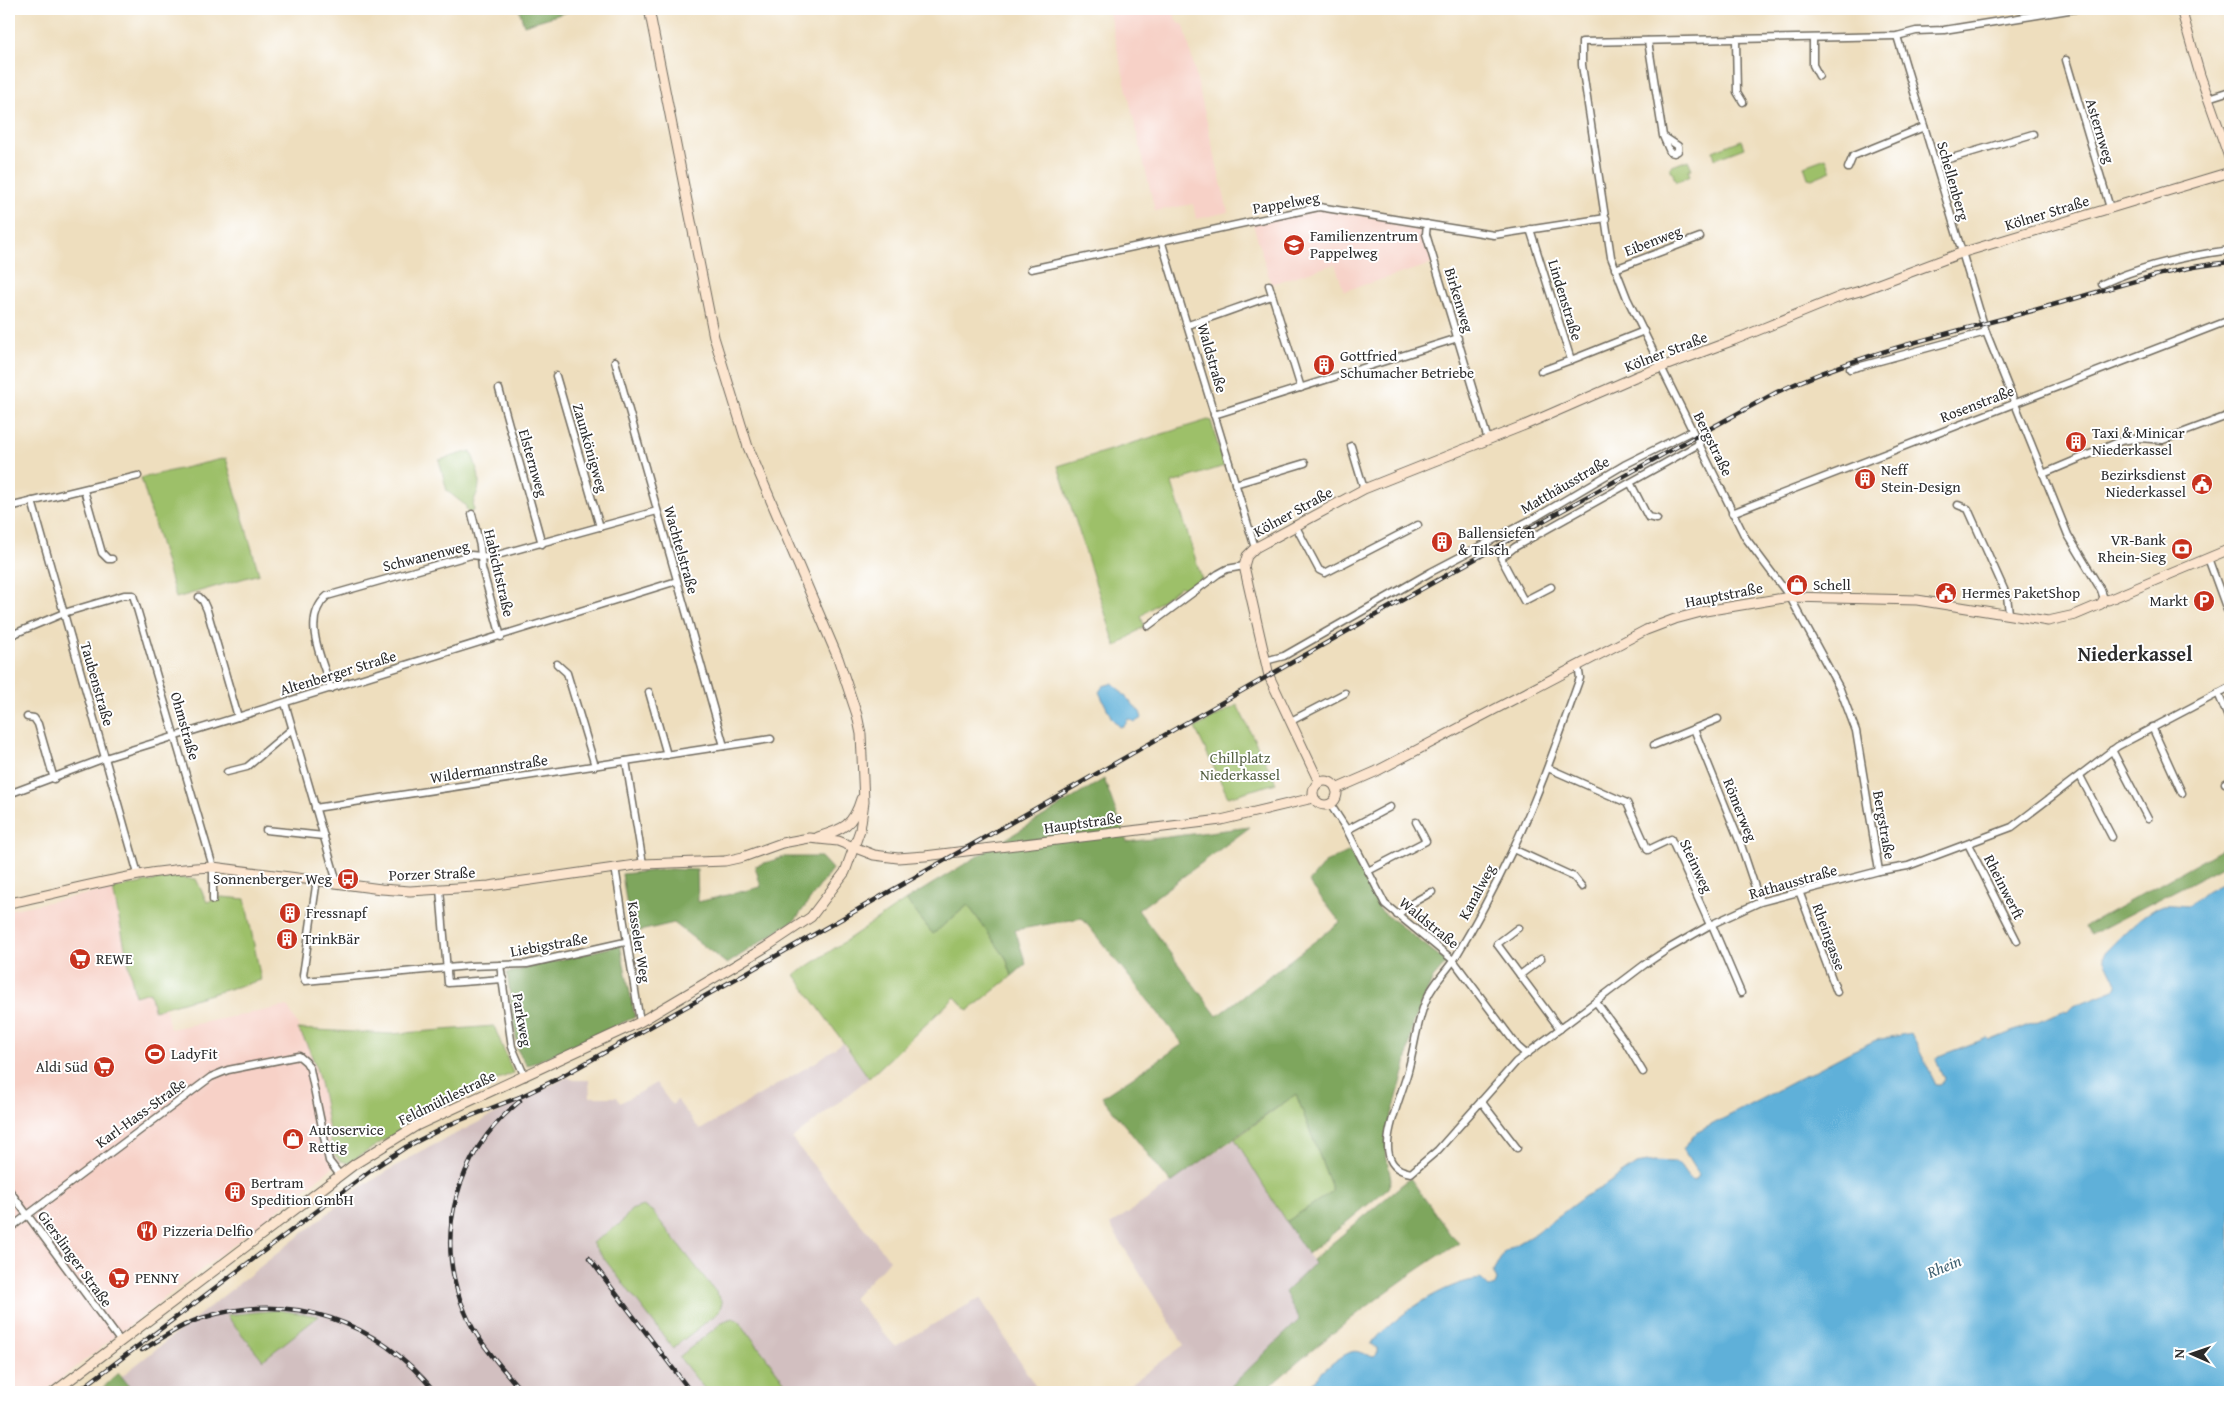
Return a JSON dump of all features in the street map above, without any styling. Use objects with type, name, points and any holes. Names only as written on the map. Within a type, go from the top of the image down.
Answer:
[{"type":"street","points":[[648,9],[714,337],[725,377],[760,478],[838,658],[861,734],[864,787],[857,813],[851,822],[836,831],[816,837]]},
{"type":"street","points":[[1663,136],[1648,41],[1897,36],[1916,31],[1954,29],[2075,9]]},
{"type":"street","points":[[2181,9],[2208,98],[2230,160]]},
{"type":"street","name":"Schellenberg","points":[[1897,36],[1986,332],[2068,535],[2101,590],[2104,599]]},
{"type":"street","points":[[1813,39],[1813,65],[1820,76]]},
{"type":"street","points":[[1736,40],[1737,92],[1743,102]]},
{"type":"street","name":"Bergstraße","points":[[1648,41],[1582,42],[1582,65],[1611,256],[1615,269],[1644,331],[1732,513],[1745,537],[1790,597],[1840,689],[1856,732],[1879,871]]},
{"type":"street","name":"Asternweg","points":[[2066,60],[2110,208]]},
{"type":"street","points":[[2208,98],[2230,91]]},
{"type":"street","points":[[1848,168],[1852,156],[1924,127]]},
{"type":"street","points":[[1935,163],[2033,134]]},
{"type":"street","name":"Kölner Straße","points":[[1244,566],[1247,556],[1255,548],[1364,489],[1488,440],[1635,377],[1842,296],[1962,253],[2230,172]]},
{"type":"street","name":"Pappelweg","points":[[1032,269],[1319,207],[1494,234],[1606,218]]},
{"type":"street","name":"Birkenweg","points":[[1427,224],[1426,234],[1488,440]]},
{"type":"street","name":"Lindenstraße","points":[[1530,229],[1571,360],[1644,331]]},
{"type":"street","name":"Eibenweg","points":[[1615,269],[1700,237]]},
{"type":"street","name":"Waldstraße","points":[[1161,240],[1255,548]]},
{"type":"street","points":[[2102,284],[2132,270],[2182,257],[2230,250]]},
{"type":"street","points":[[1269,285],[1301,388]]},
{"type":"street","points":[[1188,325],[1272,296]]},
{"type":"street","name":"Rosenstraße","points":[[1732,513],[2230,320]]},
{"type":"street","points":[[1850,369],[1986,332]]},
{"type":"street","points":[[1214,415],[1458,338]]},
{"type":"street","points":[[1541,371],[1571,360]]},
{"type":"street","name":"Wachtelstraße","points":[[615,362],[724,746]]},
{"type":"street","name":"Zaunkönigweg","points":[[556,376],[600,527]]},
{"type":"street","name":"Elsternweg","points":[[499,390],[542,544]]},
{"type":"street","points":[[2042,474],[2121,441],[2140,438],[2163,440],[2230,415]]},
{"type":"street","name":"Matthäusstraße","points":[[1265,661],[1284,656],[1431,572],[1538,516],[1624,466],[1692,431]]},
{"type":"street","points":[[1552,587],[1524,601],[1501,558],[1515,547],[1631,484],[1699,444]]},
{"type":"street","points":[[1351,446],[1364,489]]},
{"type":"street","points":[[1236,484],[1305,463]]},
{"type":"street","points":[[9,507],[138,476]]},
{"type":"street","points":[[1631,484],[1648,517],[1657,520]]},
{"type":"street","points":[[84,490],[102,553],[108,559],[112,559]]},
{"type":"street","name":"Taubenstraße","points":[[32,501],[138,874]]},
{"type":"street","points":[[1958,505],[1968,509],[2007,596],[2009,614]]},
{"type":"street","name":"Schwanenweg","points":[[331,689],[312,621],[317,606],[327,596],[471,555],[490,557],[657,511]]},
{"type":"street","name":"Habichtstraße","points":[[472,514],[482,556],[482,568],[501,637]]},
{"type":"street","points":[[1295,525],[1319,570],[1325,572],[1418,525]]},
{"type":"street","name":"Hauptstraße","points":[[1336,789],[1380,770],[1646,630],[1674,619],[1790,597],[1917,600],[2048,621],[2065,619],[2097,606],[2104,599],[2108,600],[2230,549]]},
{"type":"street","points":[[2208,558],[2227,610]]},
{"type":"street","points":[[1148,626],[1218,574],[1227,569],[1244,566],[1269,676],[1319,782]]},
{"type":"street","name":"Altenberger Straße","points":[[9,794],[54,779],[105,758],[677,581]]},
{"type":"street","name":"Ohmstraße","points":[[64,613],[130,594],[137,605],[213,867],[213,900]]},
{"type":"street","points":[[198,597],[203,601],[207,610],[238,717]]},
{"type":"street","points":[[9,636],[64,613]]},
{"type":"street","points":[[557,664],[567,672],[595,766]]},
{"type":"street","name":"Kanalweg","points":[[1411,1173],[1401,1171],[1393,1165],[1388,1153],[1390,1130],[1410,1065],[1421,1013],[1434,983],[1453,960],[1485,905],[1513,849],[1548,768],[1580,678],[1578,666]]},
{"type":"street","name":"Rathausstraße","points":[[1411,1173],[1438,1150],[1526,1054],[1644,965],[1711,925],[1760,902],[1879,871],[1908,866],[2012,827],[2112,750],[2230,687]]},
{"type":"street","points":[[649,692],[667,755]]},
{"type":"street","points":[[1291,721],[1345,693]]},
{"type":"street","points":[[2218,693],[2230,722]]},
{"type":"street","points":[[285,703],[337,882]]},
{"type":"street","points":[[28,717],[34,718],[38,724],[54,779]]},
{"type":"street","points":[[1654,745],[1718,719]]},
{"type":"street","points":[[2152,727],[2182,793]]},
{"type":"street","points":[[227,772],[247,767],[292,729]]},
{"type":"street","name":"Römerweg","points":[[1694,729],[1741,845],[1760,902]]},
{"type":"street","name":"Wildermannstraße","points":[[316,808],[771,739]]},
{"type":"street","points":[[2112,750],[2148,819]]},
{"type":"street","points":[[626,761],[643,864]]},
{"type":"street","name":"Steinweg","points":[[1548,768],[1627,802],[1648,850],[1671,838],[1711,925]]},
{"type":"street","points":[[2080,776],[2112,837]]},
{"type":"street","points":[[1319,782],[1331,782],[1336,789],[1336,798],[1330,804],[1320,804],[1313,798],[1313,789],[1319,782]]},
{"type":"street","name":"Feldmühlestraße","points":[[54,1392],[339,1174],[416,1126],[640,1022],[766,948],[805,922],[842,877],[855,848],[863,815],[864,787]]},
{"type":"street","name":"Hauptstraße","points":[[855,848],[874,855],[887,857],[952,853],[1221,820],[1313,798]]},
{"type":"street","name":"Waldstraße","points":[[1330,804],[1347,830],[1385,904],[1453,960],[1518,1047],[1526,1054]]},
{"type":"street","points":[[1347,830],[1390,807]]},
{"type":"street","points":[[1368,871],[1426,841],[1416,822]]},
{"type":"street","points":[[266,830],[324,836]]},
{"type":"street","name":"Porzer Straße","points":[[9,903],[168,869],[213,867],[381,889],[440,889],[533,881],[643,864],[725,861],[782,843],[816,837],[855,848]]},
{"type":"street","name":"Rheinwerft","points":[[1968,844],[2017,941]]},
{"type":"street","points":[[1513,849],[1574,877],[1582,887]]},
{"type":"street","name":"Kasseler Weg","points":[[615,867],[625,942],[640,1022]]},
{"type":"street","name":"Liebigstraße","points":[[317,880],[303,975],[305,981],[447,968],[542,962],[625,942]]},
{"type":"street","points":[[440,889],[447,968]]},
{"type":"street","name":"Rheingasse","points":[[1799,891],[1837,992]]},
{"type":"street","points":[[1397,915],[1414,902],[1432,892]]},
{"type":"street","points":[[1711,925],[1741,993]]},
{"type":"street","points":[[1518,928],[1497,944],[1560,1028]]},
{"type":"street","points":[[1520,975],[1541,959]]},
{"type":"street","name":"Parkweg","points":[[500,965],[512,1047],[524,1076]]},
{"type":"street","name":"Liebigstraße","points":[[447,968],[448,983],[503,979]]},
{"type":"street","points":[[1596,1002],[1624,1040],[1644,1072]]},
{"type":"street","name":"Karl-Hass-Straße","points":[[9,1230],[94,1163],[211,1077],[228,1070],[299,1056],[310,1069],[329,1161],[339,1174]]},
{"type":"street","points":[[1481,1101],[1517,1148]]},
{"type":"street","name":"Gierslinger Straße","points":[[9,1190],[121,1342]]},
{"type":"shaded area","points":[[1108,9],[1174,9],[1175,18],[1178,23],[1184,25],[1228,212],[1196,219],[1193,204],[1155,211]]},
{"type":"shaded area","points":[[1319,209],[1419,225],[1432,264],[1344,291],[1335,264],[1271,284],[1253,224]]},
{"type":"shaded area","points":[[112,889],[135,995],[150,992],[154,1009],[165,1007],[170,1029],[287,1006],[310,1047],[321,1088],[333,1154],[341,1161],[44,1392],[9,1392],[9,910]]},
{"type":"shaded area","points":[[842,1043],[869,1078],[792,1139],[890,1260],[853,1298],[895,1346],[980,1298],[1039,1392],[134,1392],[122,1376],[361,1187],[416,1154],[567,1077],[574,1080],[589,1080],[590,1097],[617,1097],[620,1103],[656,1083],[672,1105],[677,1100],[700,1130],[816,1062]]},
{"type":"shaded area","points":[[1235,1139],[1314,1264],[1285,1292],[1299,1320],[1225,1392],[1120,1392],[1184,1345],[1110,1225]]},
{"type":"green space","points":[[519,9],[577,9],[524,25]]},
{"type":"green space","points":[[1741,140],[1744,148],[1715,159],[1713,151]]},
{"type":"green space","points":[[1826,158],[1831,171],[1812,179],[1808,178],[1804,166]]},
{"type":"green space","points":[[1688,160],[1692,169],[1688,170],[1690,176],[1676,182],[1670,167]]},
{"type":"green space","points":[[1208,420],[1211,421],[1224,466],[1172,483],[1202,580],[1187,592],[1181,586],[1141,616],[1144,626],[1116,647],[1058,466]]},
{"type":"green space","points":[[471,451],[478,471],[479,484],[473,507],[474,511],[468,513],[465,505],[447,491],[439,460]]},
{"type":"green space","points":[[226,458],[259,574],[176,598],[141,478]]},
{"type":"green space","name":"Chillplatz Niederkassel","points":[[1237,705],[1276,783],[1228,797],[1195,728]]},
{"type":"green space","points":[[1104,779],[1127,842],[1250,827],[1138,910],[1217,1016],[1340,922],[1309,882],[1325,863],[1350,851],[1380,910],[1447,962],[1433,978],[1413,1024],[1405,1069],[1388,1128],[1386,1154],[1391,1180],[1388,1188],[1308,1254],[1286,1222],[1333,1191],[1296,1094],[1171,1183],[1102,1097],[1183,1044],[1082,918],[1015,930],[1026,964],[1012,976],[1006,958],[968,905],[933,934],[906,900]]},
{"type":"green space","points":[[2230,845],[2230,862],[2090,935],[2085,926]]},
{"type":"green space","points":[[784,857],[821,857],[832,869],[796,919],[727,964],[674,923],[631,933],[622,874],[670,869],[697,870],[698,902],[761,887],[755,866]]},
{"type":"green space","points":[[172,877],[196,879],[207,902],[222,897],[245,899],[261,980],[154,1010],[150,992],[135,996],[113,889]]},
{"type":"green space","points":[[906,900],[933,934],[968,905],[1006,958],[1012,976],[968,1011],[955,997],[869,1078],[795,975]]},
{"type":"green space","points":[[620,945],[635,1017],[527,1066],[518,1051],[507,973]]},
{"type":"green space","points":[[494,1026],[513,1073],[444,1103],[348,1163],[341,1161],[333,1154],[318,1073],[298,1029],[391,1034]]},
{"type":"green space","points":[[1296,1094],[1333,1191],[1286,1222],[1235,1139]]},
{"type":"green space","points":[[1410,1178],[1450,1234],[1459,1243],[1358,1313],[1263,1392],[1225,1392],[1299,1320],[1285,1292],[1314,1264],[1312,1260]]},
{"type":"green space","points":[[643,1206],[652,1211],[719,1296],[722,1303],[719,1312],[673,1348],[592,1243],[621,1223],[631,1210]]},
{"type":"green space","points":[[278,1310],[319,1316],[263,1360],[226,1315]]},
{"type":"green space","points":[[733,1318],[739,1321],[787,1385],[777,1392],[707,1392],[679,1357],[724,1321]]},
{"type":"green space","points":[[119,1373],[134,1392],[98,1392]]},
{"type":"water","points":[[1113,683],[1140,712],[1142,718],[1135,722],[1128,719],[1125,725],[1120,727],[1112,719],[1099,692],[1103,686]]},
{"type":"water","name":"Rhein","points":[[2230,879],[2230,1392],[1308,1392],[1319,1375],[1346,1354],[1357,1351],[1374,1357],[1377,1354],[1377,1348],[1371,1345],[1380,1334],[1421,1302],[1452,1286],[1467,1281],[1481,1279],[1489,1287],[1495,1285],[1497,1280],[1493,1272],[1504,1252],[1536,1233],[1585,1196],[1601,1188],[1636,1164],[1654,1161],[1675,1162],[1680,1165],[1690,1179],[1695,1181],[1699,1175],[1683,1149],[1696,1133],[1850,1052],[1876,1040],[1911,1033],[1936,1085],[1941,1085],[1944,1079],[1936,1060],[1939,1056],[1987,1038],[1989,1041],[2063,1011],[2067,1012],[2073,1006],[2114,990],[2117,985],[2104,958],[2105,952],[2125,932],[2149,912],[2165,905],[2189,906],[2206,892]]},
{"type":"railway","points":[[77,1392],[374,1168],[406,1147],[453,1123],[522,1096],[557,1079],[1318,648],[1777,392],[1874,354],[1908,344],[2182,269],[2230,262]]},
{"type":"railway","points":[[520,1101],[498,1122],[480,1145],[466,1170],[457,1197],[451,1225],[451,1254],[455,1283],[470,1323],[491,1354],[522,1392]]},
{"type":"railway","points":[[589,1258],[691,1392]]},
{"type":"railway","points":[[142,1350],[178,1328],[202,1318],[235,1310],[268,1308],[300,1310],[330,1318],[359,1330],[387,1347],[412,1367],[435,1392]]},
{"type":"place","name":"Familienzentrum Pappelweg","points":[[1294,245]]},
{"type":"place","name":"Gottfried Schumacher Betriebe","points":[[1324,365]]},
{"type":"place","name":"Taxi & Minicar Niederkassel","points":[[2076,442]]},
{"type":"place","name":"Neff Stein-Design","points":[[1865,479]]},
{"type":"place","name":"Bezirksdienst Niederkassel","points":[[2202,484]]},
{"type":"place","name":"Ballensiefen & Tilsch","points":[[1442,542]]},
{"type":"place","name":"VR-Bank Rhein-Sieg","points":[[2182,549]]},
{"type":"place","name":"Schell","points":[[1797,585]]},
{"type":"place","name":"Hermes PaketShop","points":[[1946,593]]},
{"type":"place","name":"Markt","points":[[2204,601]]},
{"type":"place","name":"Sonnenberger Weg","points":[[348,879]]},
{"type":"place","name":"Fressnapf","points":[[290,913]]},
{"type":"place","name":"TrinkBär","points":[[287,939]]},
{"type":"place","name":"REWE","points":[[80,959]]},
{"type":"place","name":"LadyFit","points":[[155,1054]]},
{"type":"place","name":"Aldi Süd","points":[[104,1067]]},
{"type":"place","name":"Autoservice Rettig","points":[[293,1139]]},
{"type":"place","name":"Bertram Spedition GmbH","points":[[235,1192]]},
{"type":"place","name":"Pizzeria Delfio","points":[[147,1231]]},
{"type":"place","name":"PENNY","points":[[119,1278]]},
{"type":"district","name":"Niederkassel","points":[[2135,654]]}]
